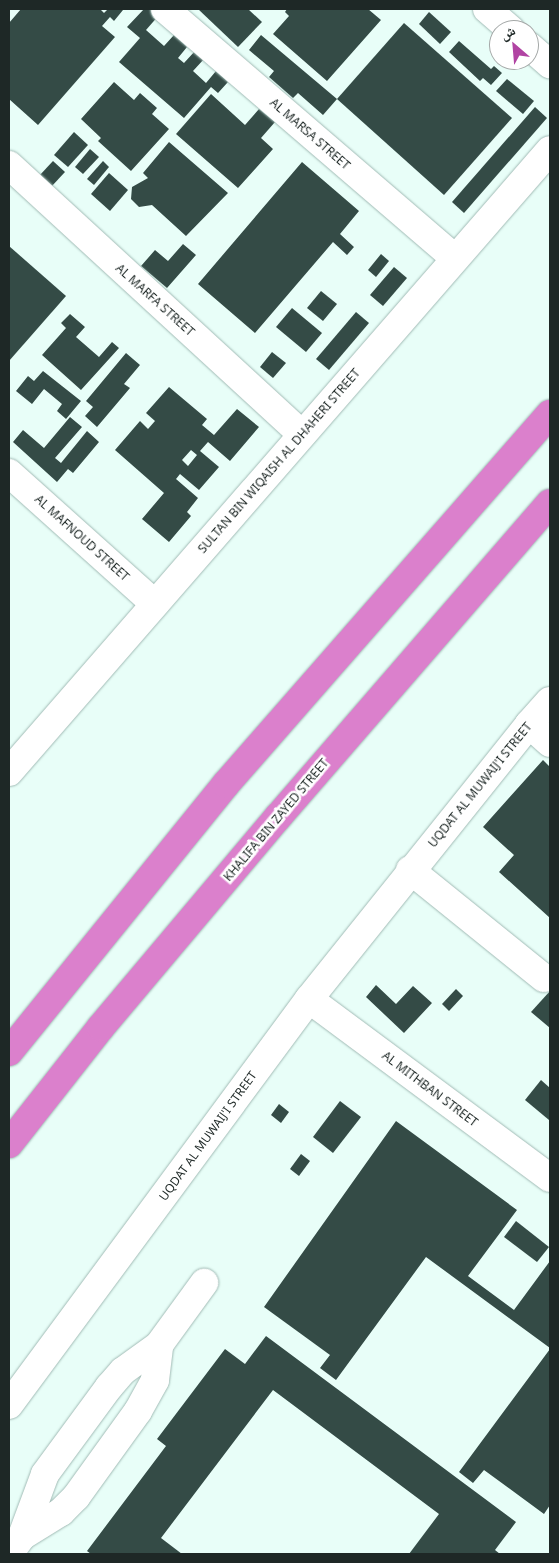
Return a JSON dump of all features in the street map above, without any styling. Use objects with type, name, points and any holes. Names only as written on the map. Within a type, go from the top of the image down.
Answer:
[{"type":"highway","points":[[9,1052],[226,784],[550,414]]},
{"type":"highway","name":"KHALIFA BIN ZAYED STREET","points":[[9,1144],[101,1027],[253,847],[550,503]]},
{"type":"street","name":"AL MARSA STREET","points":[[165,9],[455,258]]},
{"type":"street","points":[[487,9],[500,20]]},
{"type":"street","points":[[539,55],[550,64]]},
{"type":"street","name":"SULTAN BIN WIQAISH AL DHAHERI STREET","points":[[9,772],[550,150]]},
{"type":"street","name":"AL MARFA STREET","points":[[9,166],[302,434]]},
{"type":"street","name":"AL MAFNOUD STREET","points":[[9,473],[155,604]]},
{"type":"street","name":"UQDAT AL MUWAIJ'I STREET","points":[[9,1405],[309,999],[410,870],[550,701]]},
{"type":"street","points":[[529,724],[550,743]]},
{"type":"street","points":[[410,870],[544,978]]},
{"type":"street","name":"AL MITHBAN STREET","points":[[309,999],[550,1178]]},
{"type":"street","points":[[16,1545],[45,1474],[108,1388],[129,1366],[159,1345],[204,1283]]},
{"type":"street","points":[[16,1545],[61,1512],[76,1497],[138,1411],[155,1380],[159,1345]]},
{"type":"building","points":[[21,9],[100,9],[104,13],[108,9],[123,10],[114,21],[110,17],[102,26],[115,37],[38,125],[9,99],[9,23]]},
{"type":"building","points":[[144,9],[154,9],[160,14],[146,30],[164,46],[174,35],[187,47],[178,58],[184,63],[195,51],[204,59],[193,71],[206,83],[216,71],[228,82],[218,93],[211,87],[184,118],[119,62],[140,38],[127,27]]},
{"type":"building","points":[[198,9],[248,9],[262,22],[238,47]]},
{"type":"building","points":[[287,9],[368,9],[381,20],[327,81],[273,34],[289,16],[285,12]]},
{"type":"building","points":[[429,12],[451,32],[440,44],[419,24]]},
{"type":"building","points":[[404,23],[512,118],[444,195],[337,99]]},
{"type":"building","points":[[261,35],[337,99],[323,115],[298,93],[293,98],[269,77],[274,71],[249,50]]},
{"type":"building","points":[[459,41],[489,67],[489,70],[499,70],[502,73],[491,85],[483,78],[480,81],[449,52]]},
{"type":"building","points":[[507,79],[534,101],[523,114],[496,91]]},
{"type":"building","points":[[114,82],[134,100],[140,93],[157,108],[152,114],[169,129],[131,171],[98,141],[101,138],[81,119]]},
{"type":"building","points":[[211,94],[245,125],[259,109],[275,122],[261,138],[273,149],[238,188],[176,134]]},
{"type":"building","points":[[535,107],[547,118],[464,213],[452,202]]},
{"type":"building","points":[[74,132],[88,145],[68,167],[54,155]]},
{"type":"building","points":[[169,142],[228,193],[186,236],[152,205],[139,207],[131,199],[132,187],[148,178],[143,173]]},
{"type":"building","points":[[90,149],[99,157],[83,174],[75,167]]},
{"type":"building","points":[[53,161],[65,172],[51,187],[39,176]]},
{"type":"building","points":[[103,161],[109,167],[94,185],[87,179]]},
{"type":"building","points":[[302,162],[359,211],[340,234],[354,247],[347,255],[333,242],[255,333],[198,284]]},
{"type":"building","points":[[109,173],[128,190],[110,211],[91,194]]},
{"type":"building","points":[[183,244],[196,255],[167,288],[141,266],[155,250],[168,261]]},
{"type":"building","points":[[9,246],[66,296],[9,361]]},
{"type":"building","points":[[381,254],[389,261],[376,277],[368,270]]},
{"type":"building","points":[[394,267],[407,278],[383,306],[370,295]]},
{"type":"building","points":[[321,291],[337,304],[323,321],[307,308]]},
{"type":"building","points":[[292,308],[322,333],[306,352],[276,327]]},
{"type":"building","points":[[356,312],[369,323],[329,370],[316,359]]},
{"type":"building","points":[[70,314],[85,327],[76,337],[99,357],[112,342],[119,348],[81,390],[42,355],[66,328],[61,323]]},
{"type":"building","points":[[272,352],[286,363],[273,378],[260,367]]},
{"type":"building","points":[[126,353],[140,365],[124,384],[130,388],[97,427],[85,416],[93,407],[86,401]]},
{"type":"building","points":[[43,371],[81,401],[66,419],[57,411],[62,404],[44,389],[32,404],[16,391],[28,376],[34,381]]},
{"type":"building","points":[[169,387],[207,419],[202,425],[214,435],[237,409],[259,427],[230,461],[208,442],[200,451],[219,467],[199,490],[180,474],[176,479],[198,498],[187,512],[191,516],[169,542],[142,519],[164,493],[115,450],[140,421],[148,429],[155,421],[146,413]],"holes":[[[191,450],[197,455],[188,466],[182,460]]]},
{"type":"building","points":[[70,417],[82,427],[55,458],[61,463],[87,431],[99,442],[73,473],[68,469],[57,482],[13,442],[23,430],[44,448]]},
{"type":"building","points":[[543,760],[550,767],[550,918],[499,872],[514,855],[483,827]]},
{"type":"building","points":[[376,985],[396,1004],[413,986],[432,1003],[404,1033],[366,997]]},
{"type":"building","points":[[456,989],[463,996],[449,1011],[442,1004]]},
{"type":"building","points":[[550,991],[550,1028],[531,1012]]},
{"type":"building","points":[[541,1080],[550,1088],[549,1120],[525,1100]]},
{"type":"building","points":[[340,1101],[361,1117],[333,1153],[313,1137]]},
{"type":"building","points":[[279,1104],[289,1112],[281,1123],[271,1115]]},
{"type":"building","points":[[396,1121],[517,1210],[468,1276],[514,1310],[550,1261],[550,1348],[426,1257],[336,1380],[320,1368],[330,1355],[264,1307]]},
{"type":"building","points":[[301,1154],[310,1161],[299,1176],[290,1169]]},
{"type":"building","points":[[516,1221],[549,1247],[537,1262],[504,1237]]},
{"type":"building","points":[[266,1336],[516,1522],[495,1550],[500,1554],[409,1554],[439,1514],[273,1390],[161,1538],[182,1554],[91,1554],[87,1551],[166,1446],[157,1439],[225,1349],[245,1364]]},
{"type":"building","points":[[550,1349],[550,1505],[544,1514],[484,1470],[473,1483],[459,1472]]}]
